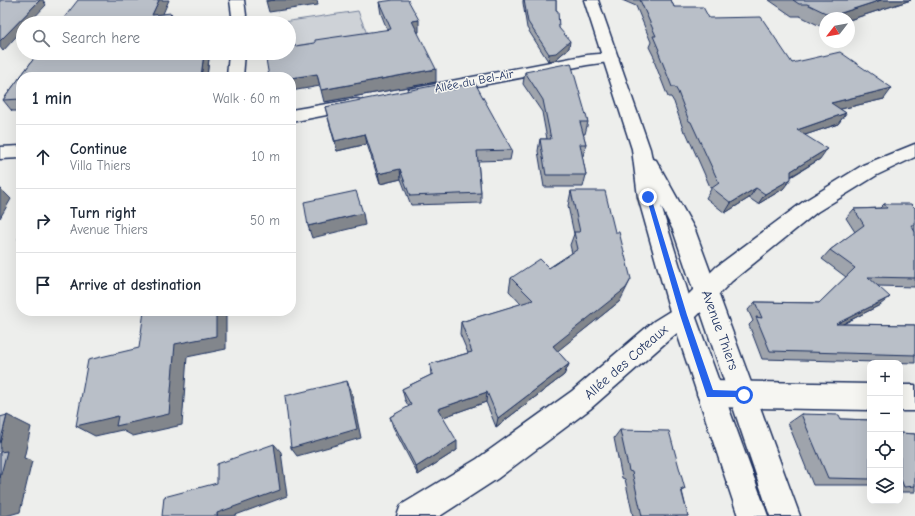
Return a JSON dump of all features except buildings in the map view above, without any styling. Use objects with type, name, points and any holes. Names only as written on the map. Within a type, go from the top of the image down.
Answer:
[{"type":"street","points":[[237,0],[239,16]]},
{"type":"street","name":"Avenue Thiers","points":[[591,0],[641,150],[648,197],[683,315],[753,516]]},
{"type":"street","name":"Allée du Bel-Air","points":[[400,95],[587,60],[611,58]]},
{"type":"street","points":[[235,72],[236,60]]},
{"type":"street","points":[[296,115],[369,101]]},
{"type":"street","name":"Avenue Thiers","points":[[641,150],[684,230],[744,395],[785,516]]},
{"type":"street","name":"Allée des Coteaux","points":[[412,516],[487,469],[581,400],[664,329],[683,315],[730,269],[835,190],[870,170],[915,150]]},
{"type":"street","points":[[0,153],[16,152]]},
{"type":"street","points":[[710,394],[867,397]]},
{"type":"street","points":[[903,398],[915,398]]},
{"type":"shaded area","points":[[358,11],[367,34],[296,46],[296,20]]},
{"type":"route","points":[[648,197],[683,315],[710,394],[744,395]]}]
